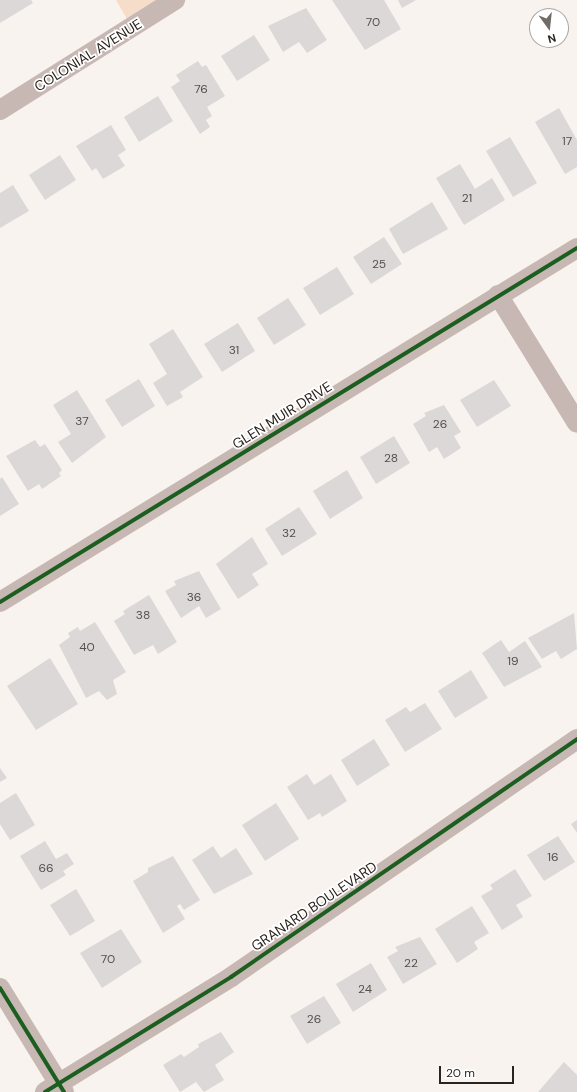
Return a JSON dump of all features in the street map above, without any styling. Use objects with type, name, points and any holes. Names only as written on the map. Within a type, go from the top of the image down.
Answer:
[{"type":"street","name":"COLONIAL AVENUE","points":[[0,110],[175,0]]},
{"type":"street","name":"GLEN MUIR DRIVE","points":[[0,602],[498,295],[577,248]]},
{"type":"street","points":[[498,295],[577,423]]},
{"type":"street","name":"GRANARD BOULEVARD","points":[[56,1090],[231,976],[577,740]]},
{"type":"street","points":[[0,988],[56,1090]]},
{"type":"shaded area","points":[[116,0],[158,0],[127,19]]},
{"type":"building","points":[[0,0],[31,0],[33,3],[0,23]]},
{"type":"building","points":[[332,0],[384,0],[401,29],[365,50]]},
{"type":"building","points":[[398,0],[416,0],[402,8]]},
{"type":"building","points":[[306,8],[327,40],[307,53],[299,42],[283,52],[268,26]]},
{"type":"building","points":[[254,35],[270,60],[237,81],[221,56]]},
{"type":"building","points":[[198,61],[202,67],[206,65],[225,96],[207,107],[212,116],[206,120],[210,127],[200,134],[171,87],[180,81],[176,75]]},
{"type":"building","points":[[158,96],[173,121],[139,142],[124,117]]},
{"type":"building","points":[[559,108],[577,140],[577,167],[565,174],[535,122]]},
{"type":"building","points":[[111,125],[126,150],[118,155],[125,166],[103,179],[96,168],[92,171],[76,146]]},
{"type":"building","points":[[510,137],[537,183],[513,197],[486,151]]},
{"type":"building","points":[[60,155],[76,180],[45,200],[29,175]]},
{"type":"building","points":[[460,164],[475,189],[492,178],[505,200],[464,225],[436,178]]},
{"type":"building","points":[[13,185],[29,211],[0,228],[0,193]]},
{"type":"building","points":[[432,202],[448,229],[403,254],[389,229]]},
{"type":"building","points":[[384,237],[402,264],[371,284],[353,257]]},
{"type":"building","points":[[337,267],[354,294],[320,315],[303,288]]},
{"type":"building","points":[[288,298],[306,325],[274,345],[257,318]]},
{"type":"building","points":[[238,323],[255,351],[222,372],[204,344]]},
{"type":"building","points":[[173,329],[203,377],[180,392],[183,397],[167,406],[153,383],[167,374],[149,344]]},
{"type":"building","points":[[139,379],[155,406],[122,427],[105,400]]},
{"type":"building","points":[[494,380],[511,406],[477,427],[460,400]]},
{"type":"building","points":[[77,390],[106,437],[72,463],[58,442],[71,434],[53,405]]},
{"type":"building","points":[[444,405],[461,432],[454,436],[461,448],[444,459],[437,447],[429,452],[413,424],[426,416],[424,413]]},
{"type":"building","points":[[394,436],[410,463],[376,484],[360,457]]},
{"type":"building","points":[[35,440],[40,447],[45,444],[62,470],[59,473],[61,476],[42,489],[39,484],[28,491],[6,456]]},
{"type":"building","points":[[347,470],[363,498],[330,519],[313,491]]},
{"type":"building","points":[[2,477],[19,504],[0,516],[0,479]]},
{"type":"building","points":[[299,507],[317,534],[282,556],[265,529]]},
{"type":"building","points":[[252,537],[268,564],[252,574],[259,585],[238,599],[216,564]]},
{"type":"building","points":[[199,571],[221,609],[206,618],[199,606],[181,618],[165,591],[176,585],[174,581]]},
{"type":"building","points":[[149,595],[177,642],[158,654],[153,645],[134,655],[114,621],[125,614],[123,611]]},
{"type":"building","points":[[574,613],[577,649],[561,659],[556,651],[542,659],[528,638]]},
{"type":"building","points":[[95,622],[126,672],[113,680],[117,694],[107,700],[99,691],[86,698],[59,645],[70,637],[68,633],[78,627],[80,631]]},
{"type":"building","points":[[501,640],[509,652],[525,641],[542,667],[504,687],[482,653]]},
{"type":"building","points":[[50,658],[78,704],[36,730],[7,686]]},
{"type":"building","points":[[471,670],[488,698],[455,718],[438,691]]},
{"type":"building","points":[[425,703],[442,729],[405,752],[385,720],[406,707],[410,712]]},
{"type":"building","points":[[374,739],[390,765],[357,786],[341,760]]},
{"type":"building","points":[[0,768],[7,778],[0,782]]},
{"type":"building","points":[[307,774],[314,785],[331,774],[347,801],[322,817],[320,813],[308,820],[287,787]]},
{"type":"building","points":[[16,793],[35,825],[10,840],[0,824],[0,803]]},
{"type":"building","points":[[276,803],[299,839],[265,861],[242,825]]},
{"type":"building","points":[[577,820],[577,833],[571,824]]},
{"type":"building","points":[[558,836],[575,862],[544,881],[527,855]]},
{"type":"building","points":[[45,841],[56,859],[67,853],[74,864],[63,871],[66,875],[41,890],[20,856]]},
{"type":"building","points":[[213,846],[221,858],[236,848],[253,874],[214,894],[192,860]]},
{"type":"building","points":[[173,856],[200,900],[184,910],[180,904],[177,906],[185,919],[163,933],[133,881],[148,872],[148,868]]},
{"type":"building","points":[[515,869],[532,896],[516,905],[523,917],[502,930],[481,896],[493,889],[490,885]]},
{"type":"building","points":[[76,889],[95,921],[70,936],[50,905]]},
{"type":"building","points":[[472,906],[489,933],[474,942],[478,949],[457,963],[435,929]]},
{"type":"building","points":[[121,929],[142,962],[102,988],[80,953]]},
{"type":"building","points":[[420,937],[437,964],[403,984],[387,957],[398,951],[395,947]]},
{"type":"building","points":[[371,963],[387,990],[353,1012],[336,984]]},
{"type":"building","points":[[324,996],[341,1023],[307,1044],[290,1016]]},
{"type":"building","points":[[221,1032],[234,1052],[215,1065],[224,1080],[204,1092],[196,1082],[180,1092],[163,1065],[181,1054],[184,1057],[199,1047],[198,1044]]},
{"type":"building","points":[[564,1062],[577,1075],[577,1092],[538,1092]]},
{"type":"cycle path","points":[[0,602],[577,248]]},
{"type":"cycle path","points":[[45,1092],[231,977],[577,739]]},
{"type":"cycle path","points":[[0,988],[64,1092]]}]
